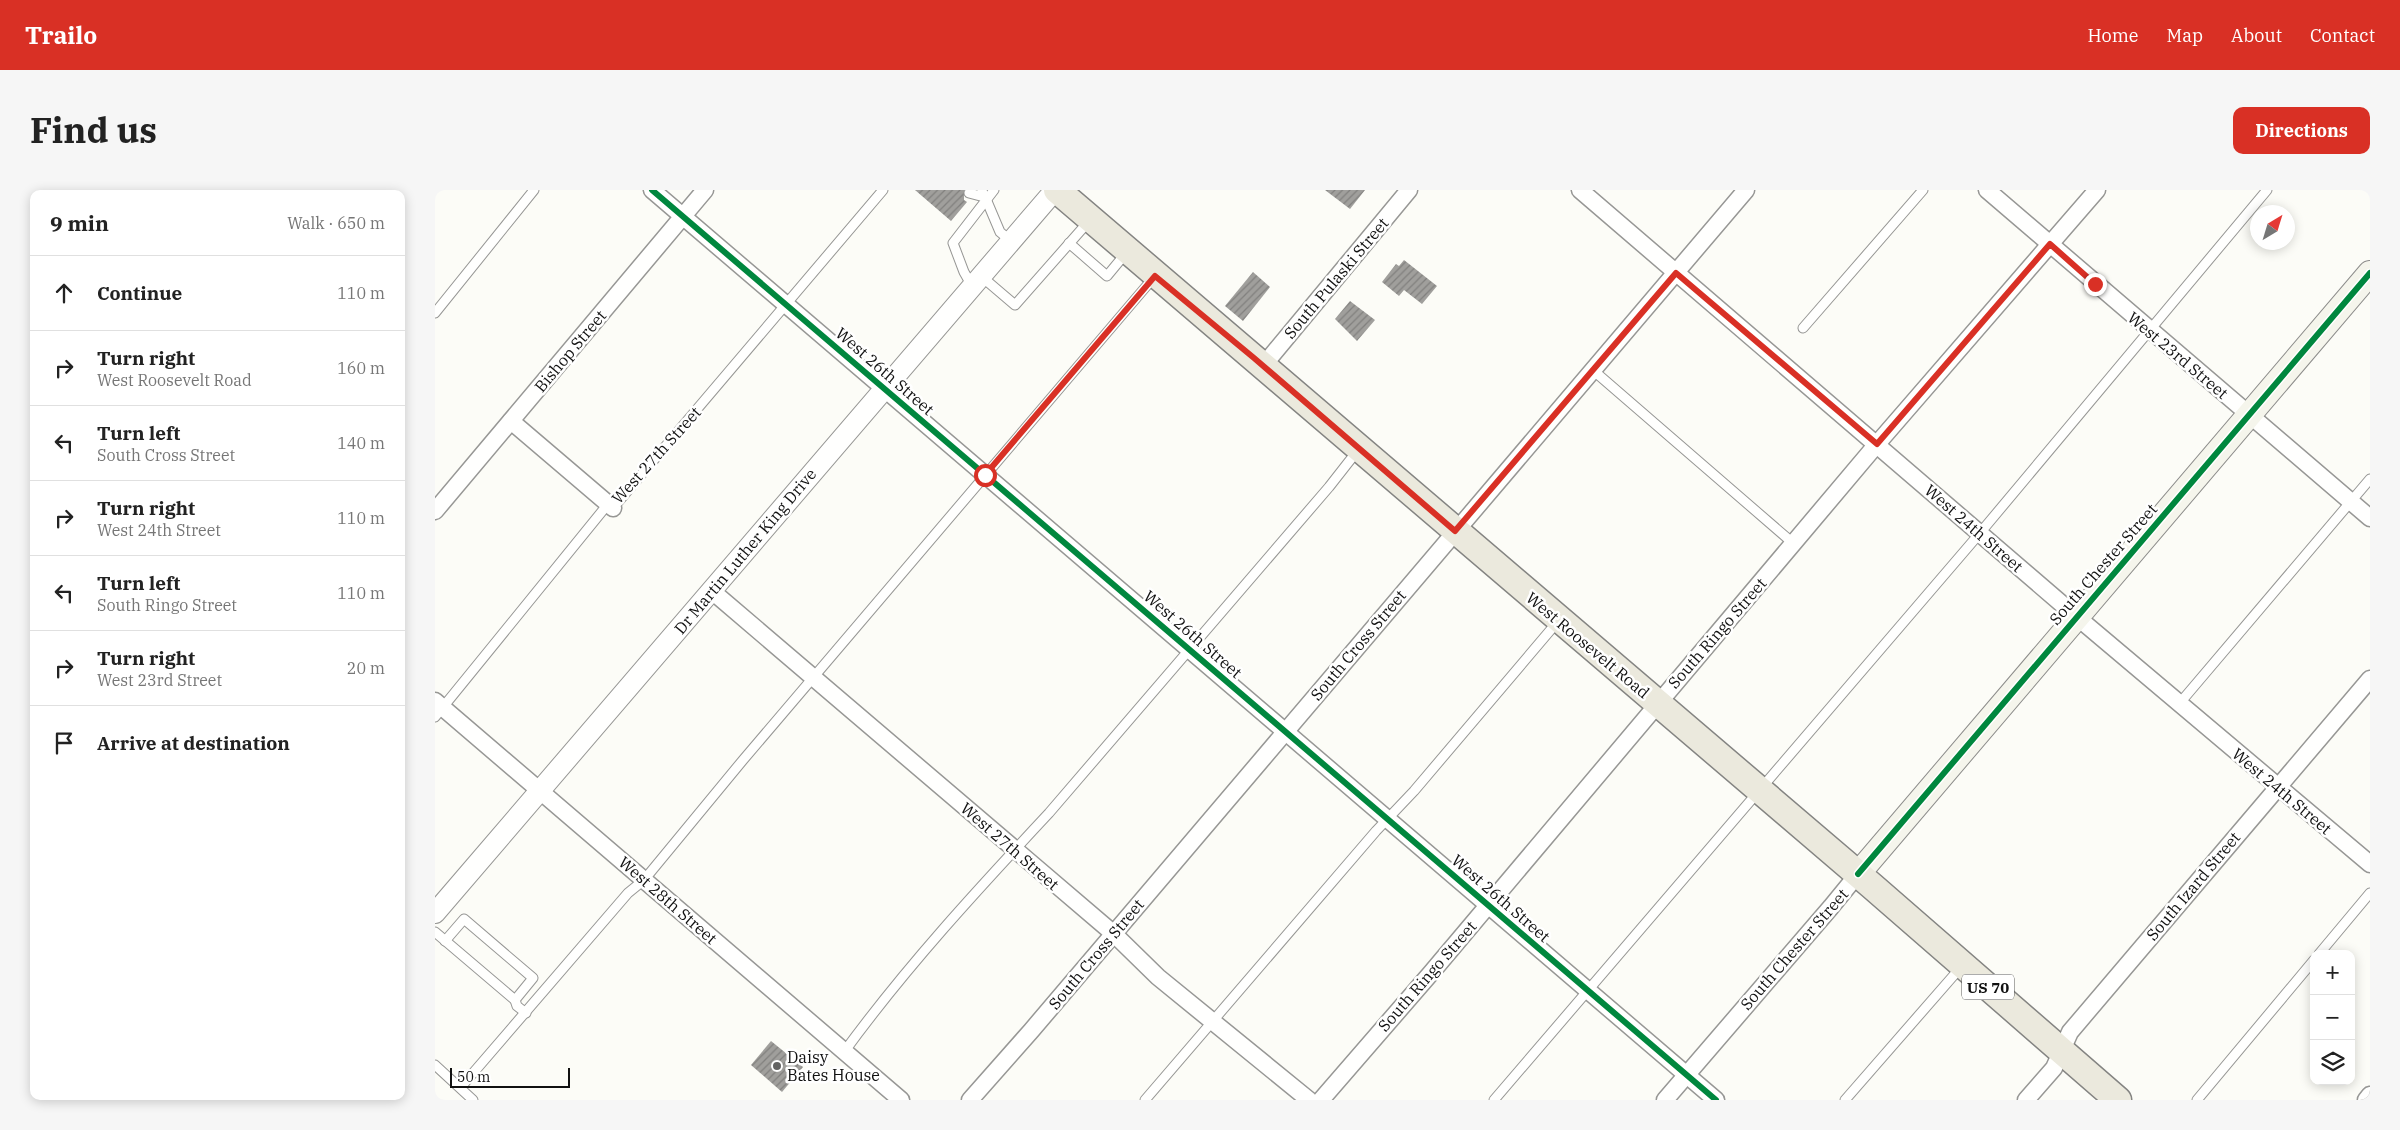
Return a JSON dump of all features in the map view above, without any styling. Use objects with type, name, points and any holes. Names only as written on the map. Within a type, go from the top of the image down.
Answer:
[{"type":"main road","name":"West Roosevelt Road","points":[[1056,190],[2119,1100]]},
{"type":"main road","name":"South Chester Street","points":[[1857,874],[2370,273]]},
{"type":"street","name":"West 26th Street","points":[[652,190],[1716,1100]]},
{"type":"street","name":"Bishop Street","points":[[435,511],[705,190]]},
{"type":"street","name":"Dr Martin Luther King Drive","points":[[435,913],[712,591],[883,388],[1056,190]]},
{"type":"street","name":"South Pulaski Street","points":[[1263,366],[1409,190]]},
{"type":"street","name":"West 24th Street","points":[[1580,190],[2077,617],[2370,864]]},
{"type":"street","name":"South Cross Street","points":[[970,1100],[1114,934],[1746,190]]},
{"type":"street","name":"West 23rd Street","points":[[1987,190],[2150,332],[2370,518]]},
{"type":"street","name":"South Ringo Street","points":[[1321,1100],[1877,444],[2097,190]]},
{"type":"street","name":"West 27th Street","points":[[511,421],[610,506]]},
{"type":"street","name":"West 27th Street","points":[[712,591],[1114,934],[1152,972],[1309,1100]]},
{"type":"street","name":"South Izard Street","points":[[2026,1100],[2054,1068],[2070,1032],[2277,786],[2370,679]]},
{"type":"street","name":"West 28th Street","points":[[437,709],[540,791],[901,1100]]},
{"type":"street","name":"South Chester Street","points":[[1665,1100],[1831,907],[1857,874]]},
{"type":"street","points":[[2366,1100],[2370,1095]]},
{"type":"lane","points":[[435,313],[534,190]]},
{"type":"lane","name":"West 27th Street","points":[[610,506],[883,190]]},
{"type":"lane","points":[[994,190],[985,196],[953,243],[964,272],[1015,305],[1091,220]]},
{"type":"lane","points":[[1803,328],[1923,190]]},
{"type":"lane","points":[[1494,1100],[1980,533],[2267,190]]},
{"type":"lane","points":[[969,193],[985,196]]},
{"type":"lane","points":[[985,196],[1000,232],[1011,241]]},
{"type":"lane","points":[[1069,244],[1107,276],[1127,252]]},
{"type":"lane","points":[[461,1087],[628,893],[644,880],[743,760],[1155,276]]},
{"type":"lane","points":[[1594,371],[1794,544]]},
{"type":"lane","points":[[844,1052],[913,965],[1013,849],[1049,813],[1359,448]]},
{"type":"lane","points":[[2179,704],[2370,479]]},
{"type":"lane","points":[[437,709],[610,506]]},
{"type":"lane","points":[[1145,1100],[1389,820],[1559,620]]},
{"type":"lane","points":[[2322,950],[2370,893]]},
{"type":"lane","points":[[445,941],[464,919],[533,978],[515,1000]]},
{"type":"lane","points":[[435,932],[515,1000],[517,1006],[526,1013]]},
{"type":"lane","points":[[1845,1100],[1962,965]]},
{"type":"lane","points":[[2197,1100],[2310,965]]},
{"type":"lane","points":[[435,1065],[473,1100]]},
{"type":"building","points":[[915,190],[964,190],[964,200],[967,202],[951,221]]},
{"type":"building","points":[[1325,190],[1365,190],[1350,209]]},
{"type":"building","points":[[1404,260],[1437,286],[1422,304],[1404,290],[1399,296],[1382,282],[1396,264],[1399,266]]},
{"type":"building","points":[[1253,272],[1270,287],[1243,321],[1225,306]]},
{"type":"building","points":[[1350,301],[1375,320],[1357,341],[1335,319]]},
{"type":"building","name":"Daisy Bates House","points":[[771,1041],[803,1067],[782,1092],[751,1065]]},
{"type":"cycle path","points":[[652,190],[1716,1100]]},
{"type":"cycle path","points":[[1858,874],[2370,273]]},
{"type":"place","name":"Daisy Bates House","points":[[777,1066]]},
{"type":"route","points":[[985,475],[1035,419],[1155,276],[1254,358],[1455,531],[1676,273],[1877,444],[2050,244],[2095,284]]}]
